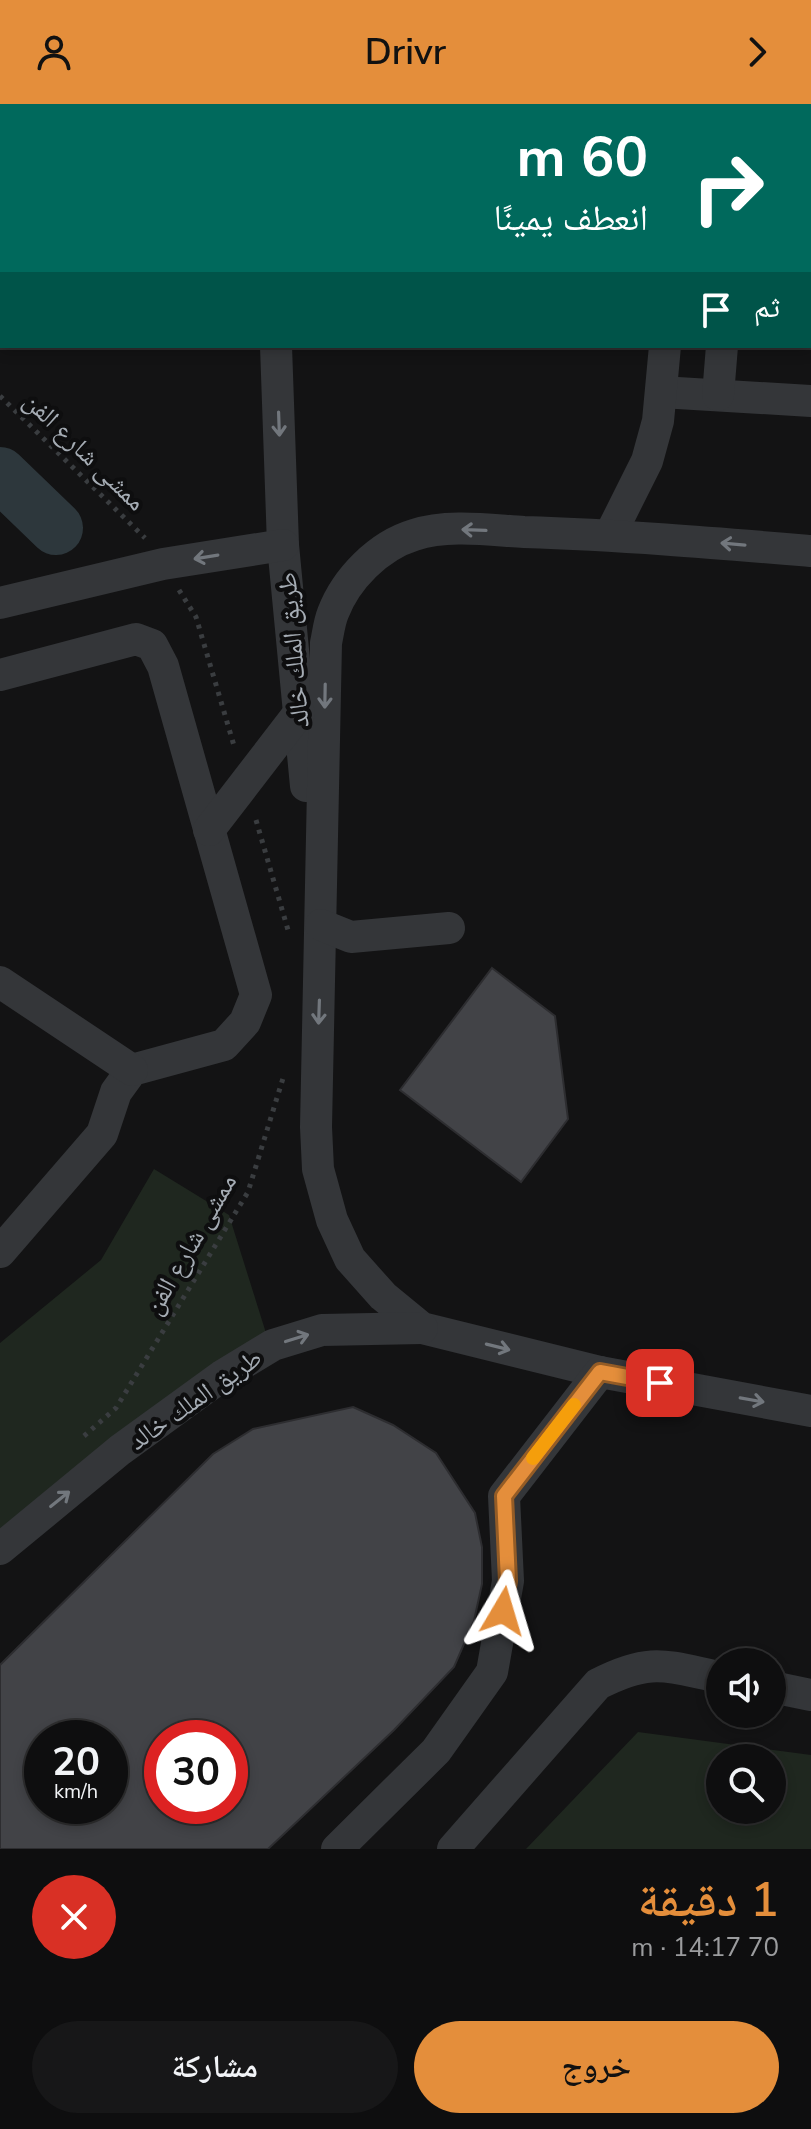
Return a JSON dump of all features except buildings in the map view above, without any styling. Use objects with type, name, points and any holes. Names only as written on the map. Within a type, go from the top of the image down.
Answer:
[{"type":"street","name":"طريق الملك خالد","points":[[276,348],[283,545],[321,939]]},
{"type":"street","points":[[610,535],[647,461],[658,421],[665,348]]},
{"type":"street","points":[[718,395],[722,348]]},
{"type":"street","points":[[661,392],[811,401]]},
{"type":"street","points":[[811,551],[610,535],[450,529],[414,535],[388,547],[364,565],[343,593],[332,615],[326,643],[316,1127],[318,1169],[332,1220],[350,1259],[383,1296],[422,1328],[600,1372],[811,1411]]},
{"type":"street","points":[[0,603],[163,564],[283,545]]},
{"type":"street","points":[[0,675],[136,639],[152,645],[163,666],[256,995],[245,1022],[224,1045],[132,1070],[116,1092],[102,1134],[0,1252]]},
{"type":"street","points":[[209,830],[299,713]]},
{"type":"street","points":[[321,939],[449,928]]},
{"type":"street","points":[[0,982],[132,1070]]},
{"type":"street","name":"طريق الملك خالد","points":[[0,1549],[120,1450],[222,1376],[273,1345],[322,1330],[422,1328]]},
{"type":"street","points":[[337,1849],[436,1751],[492,1672],[508,1581],[504,1496],[600,1372]]},
{"type":"street","points":[[453,1849],[598,1684],[623,1671],[653,1664],[706,1674]]},
{"type":"street","points":[[786,1690],[811,1695]]},
{"type":"path","name":"ممشى شارع الفن","points":[[0,396],[142,535]]},
{"type":"path","points":[[196,617],[290,940]]},
{"type":"path","name":"ممشى شارع الفن","points":[[81,1438],[116,1408],[248,1192],[285,1069]]},
{"type":"shaded area","points":[[154,1169],[229,1215],[266,1333],[0,1532],[0,1343],[101,1260]]},
{"type":"shaded area","points":[[638,1732],[728,1744],[706,1744],[706,1824],[786,1824],[786,1752],[811,1755],[811,1849],[526,1849]]},
{"type":"waterway","points":[[0,474],[56,528]]},
{"type":"slow traffic","points":[[533,1458],[574,1405]]},
{"type":"route","points":[[503,1611],[508,1581],[504,1496],[600,1372],[660,1383]]}]
